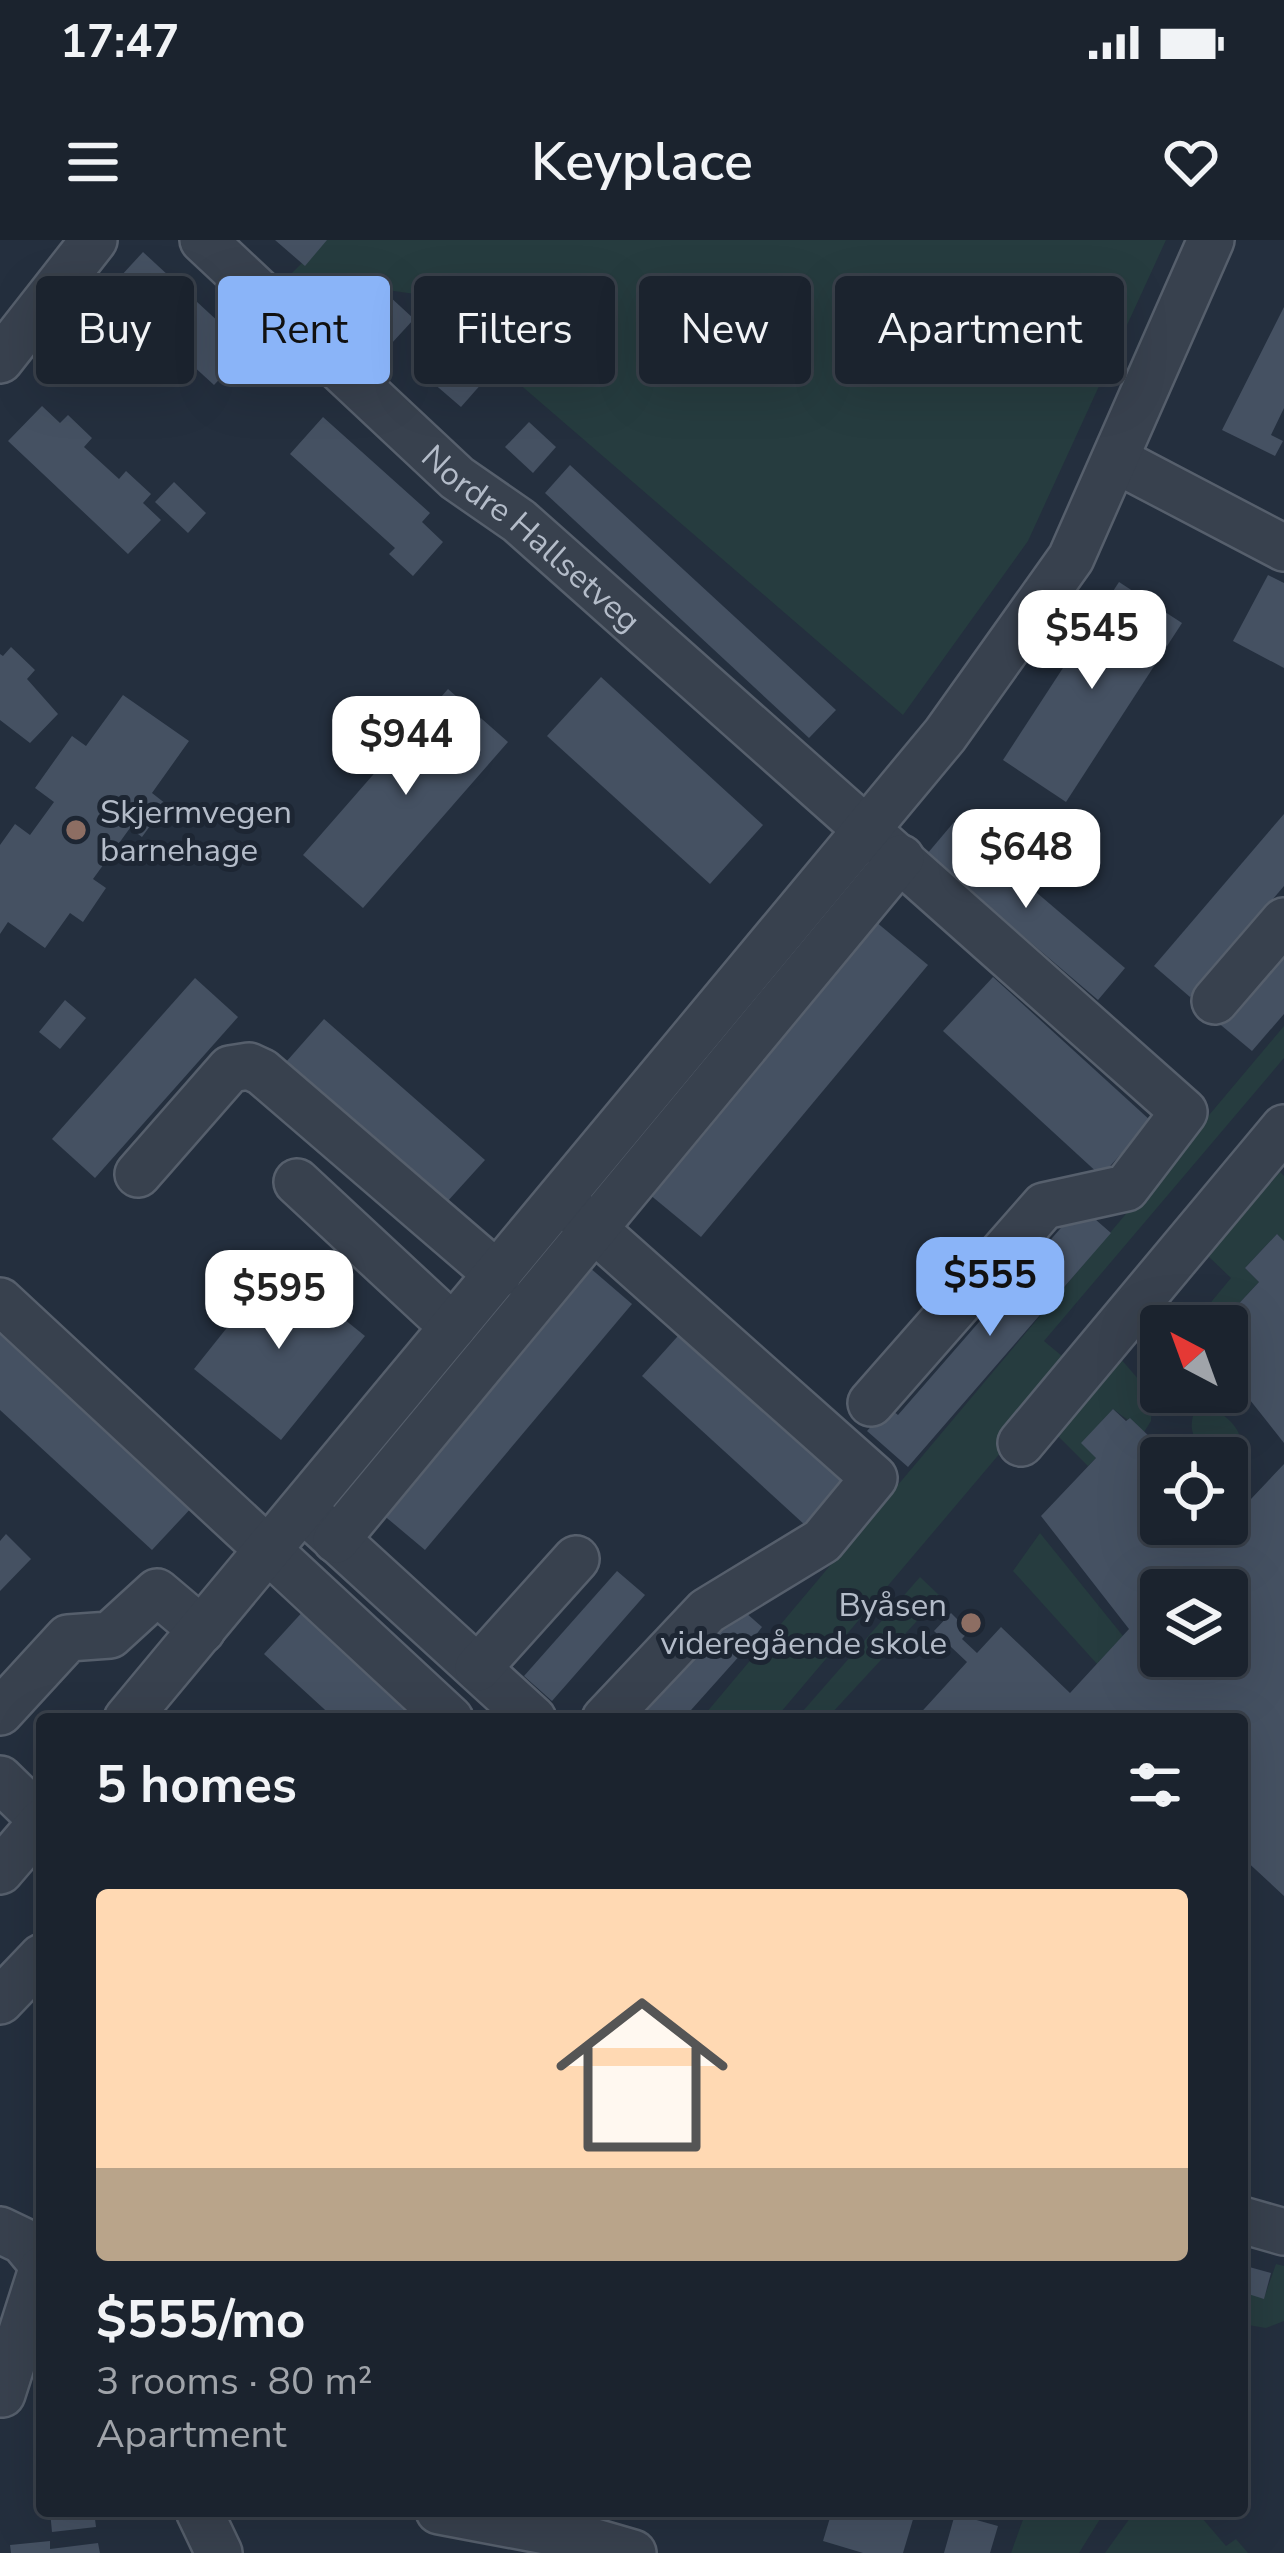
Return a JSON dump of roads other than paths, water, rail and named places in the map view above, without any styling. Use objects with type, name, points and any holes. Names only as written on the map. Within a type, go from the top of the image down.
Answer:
[{"type":"street","points":[[0,359],[94,240]]},
{"type":"street","name":"Nordre Hallsetveg","points":[[203,240],[457,478],[499,504],[1184,1112],[1126,1188],[1044,1206],[871,1403]]},
{"type":"street","points":[[132,1713],[945,735],[1071,558],[1211,240]]},
{"type":"street","points":[[1115,460],[1284,548]]},
{"type":"street","points":[[336,1540],[901,858]]},
{"type":"street","points":[[1214,1000],[1284,921]]},
{"type":"street","points":[[138,1174],[230,1069],[249,1066],[262,1072],[497,1274]]},
{"type":"street","points":[[1021,1443],[1284,1128]]},
{"type":"street","points":[[297,1181],[453,1327]]},
{"type":"street","points":[[560,1199],[874,1478],[822,1541],[707,1611],[611,1713]]},
{"type":"street","points":[[0,1301],[444,1713]]},
{"type":"street","points":[[302,1508],[527,1713]]},
{"type":"street","points":[[478,1668],[576,1559]]},
{"type":"street","points":[[0,1712],[68,1638],[110,1635],[157,1592],[202,1630]]},
{"type":"street","points":[[0,1779],[36,1815]]},
{"type":"street","points":[[17,1873],[36,1833]]},
{"type":"street","points":[[0,2001],[36,1963]]},
{"type":"street","points":[[1248,2222],[1284,2232]]},
{"type":"street","points":[[0,2230],[23,2241],[36,2259]]},
{"type":"street","points":[[15,2399],[36,2296]]},
{"type":"street","points":[[472,2517],[578,2537],[633,2553]]},
{"type":"place","name":"Skjermvegen barnehage","points":[[76,830]]},
{"type":"place","name":"Byåsen videregående skole","points":[[971,1623]]}]
